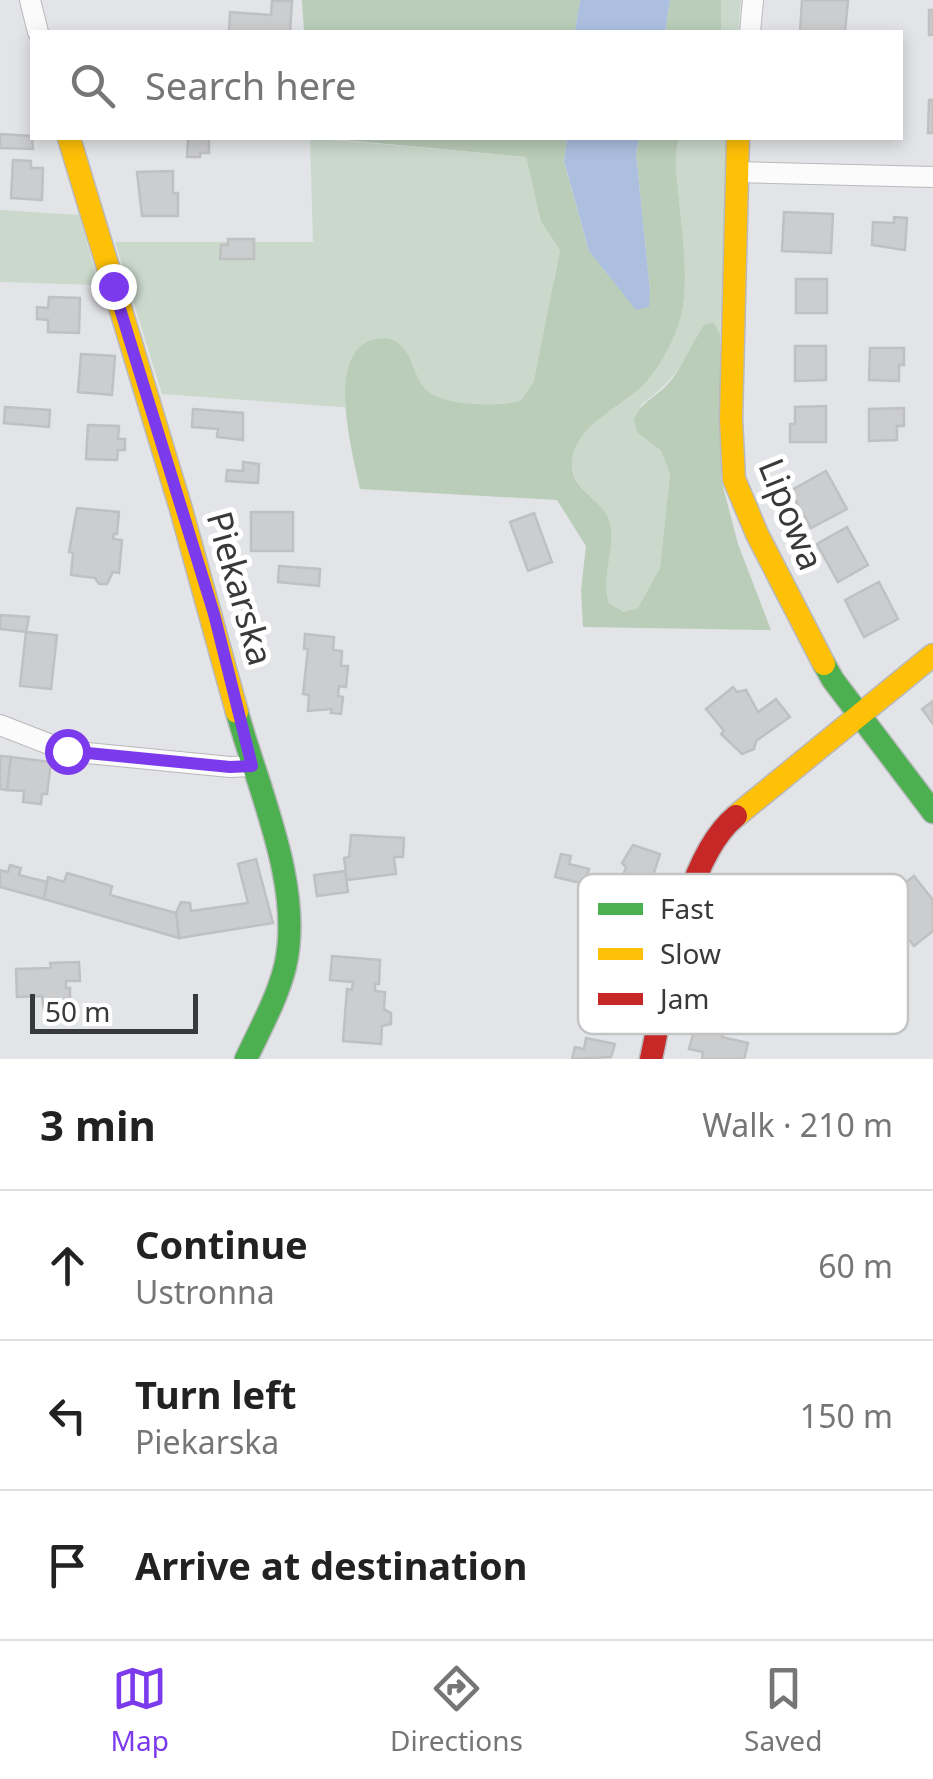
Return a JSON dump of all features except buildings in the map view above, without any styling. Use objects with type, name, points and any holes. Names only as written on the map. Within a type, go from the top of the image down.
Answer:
[{"type":"street","points":[[30,0],[38,30]]},
{"type":"street","points":[[750,30],[753,0]]},
{"type":"street","name":"Piekarska","points":[[69,140],[214,614],[282,873],[289,932],[284,975],[246,1059]]},
{"type":"street","name":"Lipowa","points":[[738,140],[731,419],[734,479],[814,647],[859,717],[933,812]]},
{"type":"street","points":[[736,172],[933,177]]},
{"type":"street","points":[[697,874],[713,840],[727,823],[933,656]]},
{"type":"street","points":[[0,725],[47,746],[82,753],[252,766]]},
{"type":"street","points":[[651,1059],[657,1034]]},
{"type":"green space","points":[[302,0],[580,0],[575,30],[304,30]]},
{"type":"green space","points":[[670,0],[721,0],[721,30],[665,30]]},
{"type":"green space","points":[[721,0],[741,0],[738,30],[721,30]]},
{"type":"green space","points":[[310,140],[526,157],[541,222],[560,250],[554,278],[550,422],[162,394],[115,242],[313,242]]},
{"type":"green space","points":[[345,140],[567,140],[564,162],[589,251],[636,309],[650,291],[636,153],[639,140],[679,140],[676,168],[685,279],[678,326],[647,381],[581,438],[575,450],[573,473],[609,520],[609,603],[624,612],[638,608],[660,568],[670,474],[661,451],[637,432],[634,420],[644,404],[672,379],[705,324],[714,323],[720,335],[721,479],[738,544],[771,630],[583,627],[581,590],[586,546],[557,500],[360,489],[345,389],[355,353],[369,341],[381,338],[398,343],[424,387],[450,401],[521,401],[534,381],[560,250],[541,222],[526,157]]},
{"type":"green space","points":[[679,140],[727,140],[720,335],[698,334],[675,374],[641,405],[637,432],[661,451],[670,474],[660,568],[639,608],[624,612],[609,603],[607,592],[612,539],[609,520],[577,481],[572,464],[580,438],[647,381],[678,326],[685,279],[676,153]]},
{"type":"green space","points":[[0,210],[79,215],[99,285],[0,282]]},
{"type":"water","points":[[580,0],[670,0],[665,30],[575,30]]},
{"type":"water","points":[[567,140],[639,140],[636,153],[649,307],[636,310],[589,251],[564,161]]},
{"type":"traffic: fast","points":[[824,664],[933,812]]},
{"type":"traffic: fast","points":[[237,712],[284,872],[289,937],[285,967],[273,1002],[246,1059]]},
{"type":"traffic: slow","points":[[70,140],[181,509],[237,712]]},
{"type":"traffic: slow","points":[[738,140],[731,419],[734,479],[757,534],[824,664]]},
{"type":"traffic: slow","points":[[736,816],[933,655]]},
{"type":"traffic: jam","points":[[698,874],[717,836],[736,816]]},
{"type":"traffic: jam","points":[[651,1059],[656,1034]]},
{"type":"route","points":[[67,751],[252,766],[214,614],[113,286]]}]
